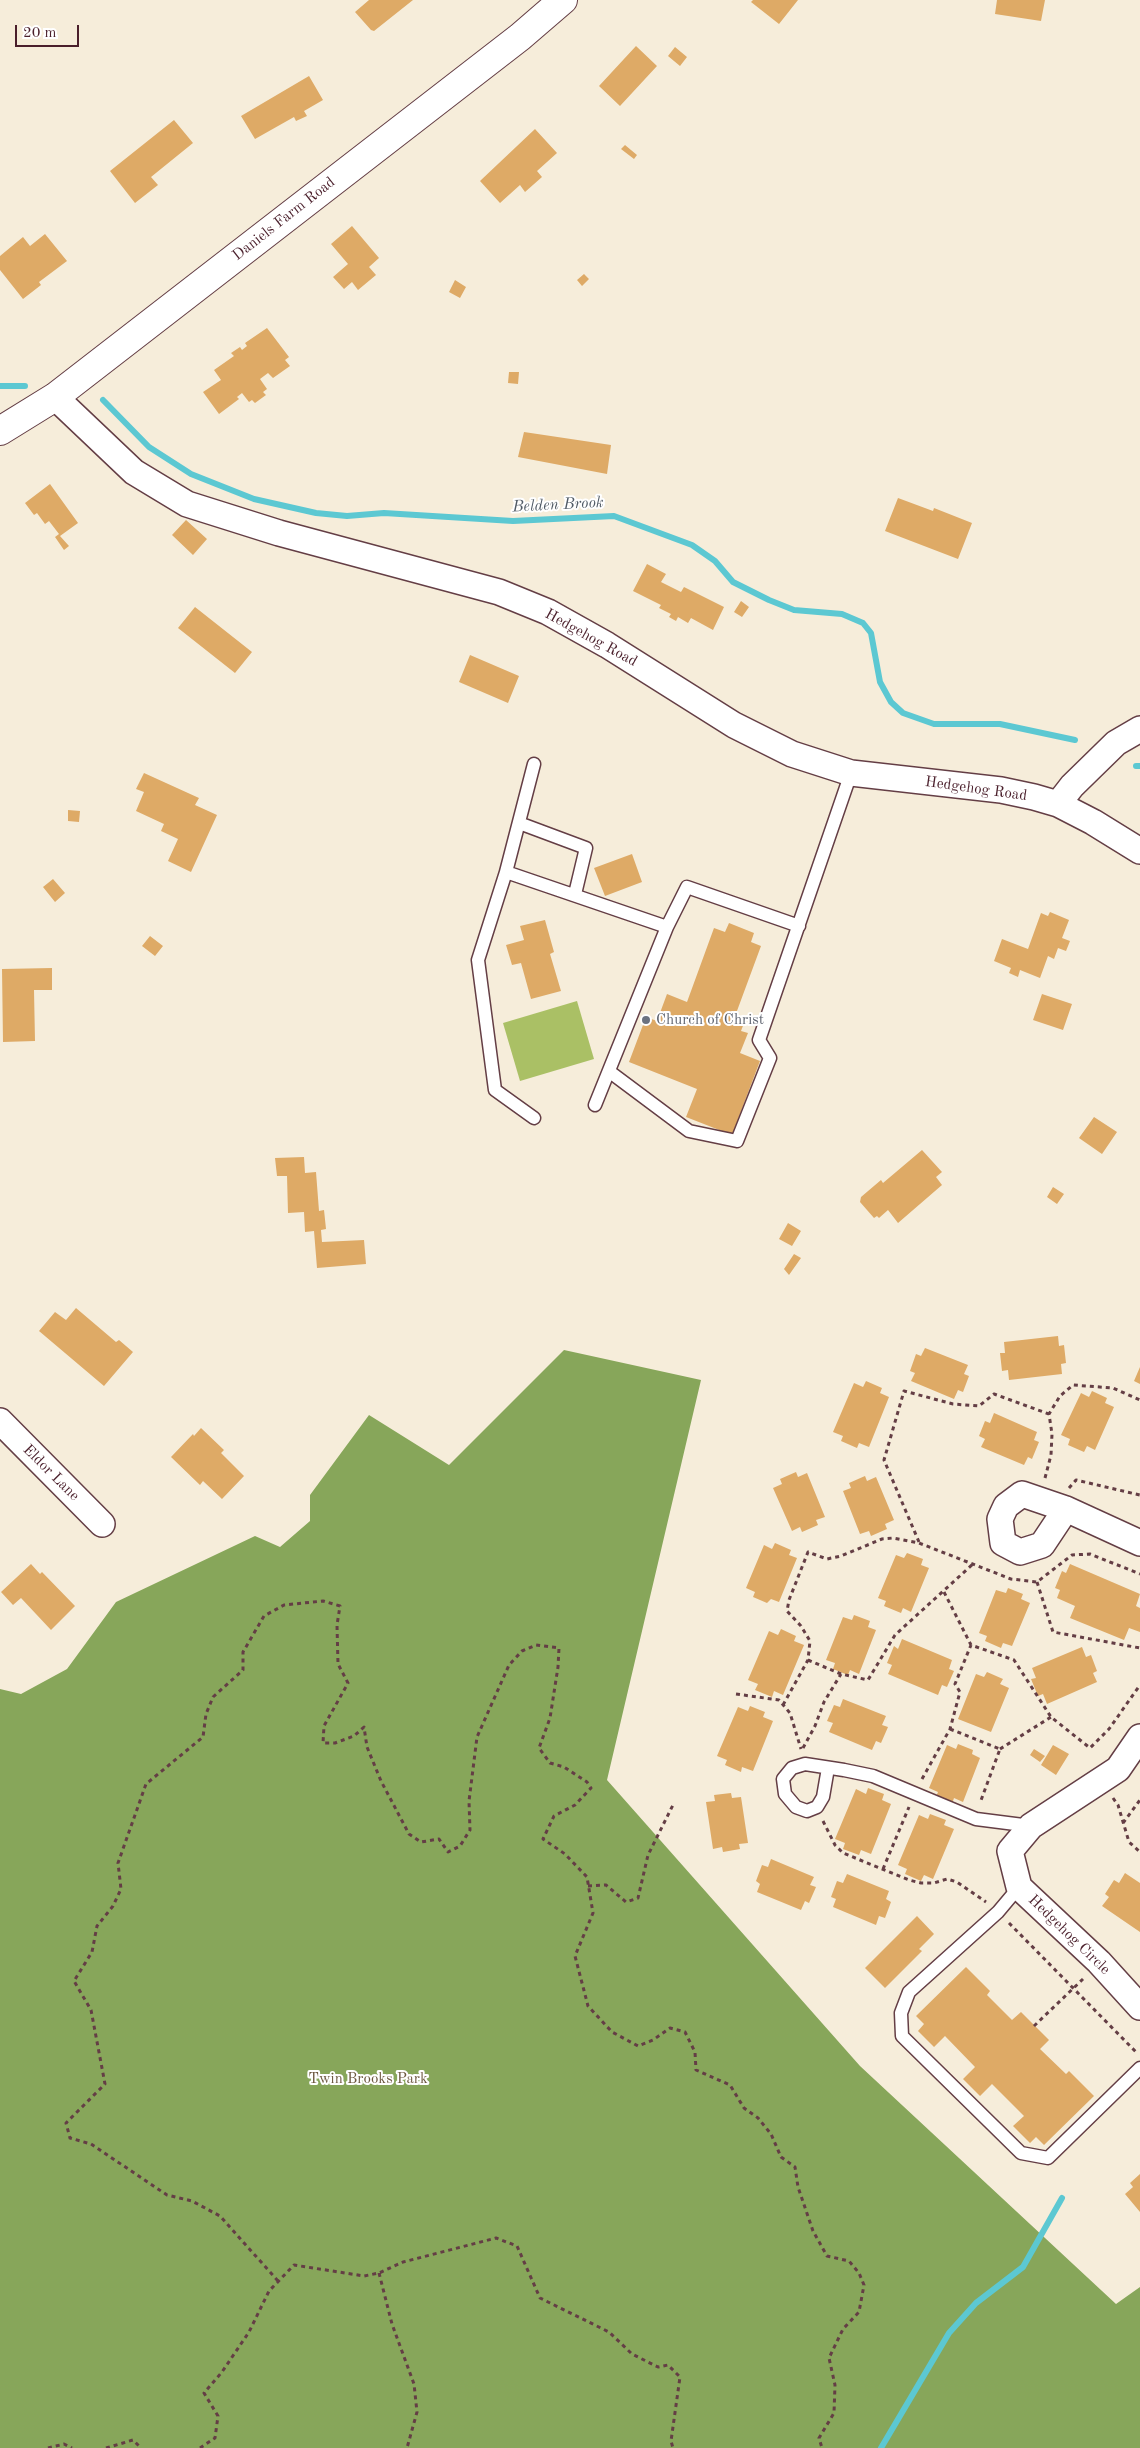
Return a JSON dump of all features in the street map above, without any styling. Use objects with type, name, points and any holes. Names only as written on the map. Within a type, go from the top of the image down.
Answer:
[{"type":"main road","name":"Daniels Farm Road","points":[[0,431],[55,397],[520,37],[563,0]]},
{"type":"street","name":"Hedgehog Road","points":[[55,397],[134,472],[188,504],[279,533],[499,592],[548,612],[607,645],[734,725],[792,754],[851,773],[1001,790],[1058,804],[1093,822],[1140,852]]},
{"type":"street","points":[[1058,804],[1072,786],[1116,743],[1140,729]]},
{"type":"street","name":"Eldor Lane","points":[[0,1421],[102,1524]]},
{"type":"street","points":[[1066,1500],[1140,1544]]},
{"type":"street","name":"Hedgehog Circle","points":[[1140,1737],[1118,1770],[1031,1826],[1010,1851],[1019,1887],[1100,1962],[1140,2007]]},
{"type":"lane","points":[[534,764],[506,872],[478,960],[495,1090],[534,1118]]},
{"type":"lane","points":[[610,1072],[689,1131],[737,1141],[770,1058],[760,1040],[851,773]]},
{"type":"lane","points":[[519,823],[586,848],[575,894]]},
{"type":"lane","points":[[506,872],[667,927]]},
{"type":"lane","points":[[595,1105],[610,1072],[667,927],[688,887],[798,926]]},
{"type":"lane","points":[[828,1768],[823,1797],[817,1807],[807,1810],[796,1807],[785,1794],[783,1779],[792,1768],[805,1764],[828,1768],[873,1776],[974,1818],[1031,1826]]},
{"type":"lane","points":[[1019,1887],[998,1912],[909,1992],[901,2013],[902,2036],[1021,2153],[1048,2158],[1140,2068]]},
{"type":"path","points":[[1043,1486],[1051,1455],[1052,1434],[1049,1414],[1060,1396],[1073,1385],[1113,1388],[1140,1400]]},
{"type":"path","points":[[919,1543],[884,1460],[904,1391],[952,1404],[979,1406],[994,1394],[1049,1414]]},
{"type":"path","points":[[1066,1500],[1076,1480],[1140,1495]]},
{"type":"path","points":[[783,1705],[808,1660],[810,1641],[801,1626],[787,1611],[789,1600],[808,1552],[827,1559],[842,1556],[882,1539],[892,1538],[919,1543],[1011,1579],[1037,1582],[1072,1555],[1090,1554],[1140,1574]]},
{"type":"path","points":[[808,1660],[841,1674],[868,1680],[895,1635],[973,1564]]},
{"type":"path","points":[[1037,1582],[1053,1632],[1140,1648]]},
{"type":"path","points":[[944,1592],[971,1645],[1014,1660],[1051,1716],[1090,1748],[1109,1729],[1140,1685]]},
{"type":"path","points":[[278,2281],[220,2216],[192,2201],[167,2195],[91,2144],[70,2138],[66,2123],[86,2105],[96,2090],[105,2084],[90,2010],[74,1981],[92,1952],[97,1926],[114,1906],[121,1889],[118,1863],[146,1784],[203,1737],[206,1714],[213,1697],[243,1670],[244,1652],[264,1616],[284,1605],[308,1601],[323,1601],[340,1606],[337,1625],[338,1664],[348,1683],[324,1726],[323,1743],[335,1743],[354,1736],[364,1727],[367,1747],[381,1781],[409,1834],[421,1842],[439,1840],[448,1852],[460,1846],[470,1830],[469,1801],[477,1737],[509,1665],[522,1651],[536,1645],[559,1648],[550,1718],[540,1748],[550,1763],[564,1768],[588,1782],[591,1788],[575,1805],[554,1816],[543,1839],[565,1854],[587,1877],[593,1913],[575,1956],[588,2006],[612,2032],[638,2046],[653,2040],[670,2028],[685,2032],[695,2052],[696,2070],[730,2086],[744,2108],[758,2118],[771,2134],[781,2157],[795,2167],[798,2187],[812,2231],[827,2256],[849,2261],[859,2273],[864,2285],[859,2312],[843,2329],[829,2358],[835,2385],[834,2413],[819,2438],[822,2448]]},
{"type":"path","points":[[883,1869],[915,1793],[950,1729],[960,1692],[955,1684],[971,1645]]},
{"type":"path","points":[[801,1750],[815,1726],[824,1702],[841,1674]]},
{"type":"path","points":[[736,1694],[779,1700],[790,1714],[805,1764]]},
{"type":"path","points":[[974,1818],[1000,1749],[1051,1716]]},
{"type":"path","points":[[950,1729],[1000,1749]]},
{"type":"path","points":[[1102,1780],[1118,1805],[1129,1842],[1140,1852]]},
{"type":"path","points":[[1123,1823],[1140,1800]]},
{"type":"path","points":[[588,1886],[606,1885],[626,1902],[638,1898],[648,1855],[674,1803]]},
{"type":"path","points":[[1034,2026],[1100,1962]]},
{"type":"path","points":[[200,2448],[215,2438],[218,2416],[204,2393],[222,2372],[249,2332],[269,2291],[294,2265],[364,2276],[379,2273],[403,2262],[496,2238],[517,2246],[540,2298],[609,2332],[632,2354],[658,2368],[668,2365],[680,2377],[671,2441],[673,2448]]},
{"type":"path","points":[[379,2273],[392,2324],[414,2384],[417,2412],[407,2448]]},
{"type":"path","points":[[106,2448],[133,2440],[141,2448]]},
{"type":"path","points":[[48,2448],[64,2444],[72,2448]]},
{"type":"green space","points":[[577,1001],[594,1059],[520,1081],[503,1023]]},
{"type":"green space","name":"Twin Brooks Park","points":[[564,1350],[701,1380],[607,1780],[860,2066],[1116,2304],[1140,2287],[1140,2448],[0,2448],[0,1689],[21,1694],[67,1669],[116,1602],[255,1536],[280,1547],[310,1521],[310,1495],[369,1415],[449,1465]]},
{"type":"building","points":[[369,0],[413,0],[374,31],[355,12]]},
{"type":"building","points":[[753,0],[798,0],[779,24],[751,2]]},
{"type":"building","points":[[997,0],[1045,0],[1041,21],[995,14]]},
{"type":"building","points":[[636,46],[657,66],[620,106],[599,86]]},
{"type":"building","points":[[675,47],[687,57],[680,66],[668,56]]},
{"type":"building","points":[[309,76],[323,100],[304,111],[307,116],[296,121],[294,117],[255,139],[241,116]]},
{"type":"building","points":[[174,120],[193,143],[151,177],[158,185],[135,203],[110,171]]},
{"type":"building","points":[[535,129],[557,153],[537,171],[542,177],[525,192],[520,185],[500,203],[480,181]]},
{"type":"building","points":[[625,145],[637,155],[634,159],[621,149]]},
{"type":"building","points":[[352,226],[379,258],[369,267],[376,275],[358,290],[352,282],[344,289],[333,277],[348,264],[331,244]]},
{"type":"building","points":[[45,234],[67,261],[39,282],[41,285],[23,299],[0,270],[0,256],[23,237],[30,246]]},
{"type":"building","points":[[584,274],[589,279],[582,286],[577,280]]},
{"type":"building","points":[[455,280],[466,287],[460,298],[449,292]]},
{"type":"building","points":[[267,328],[289,357],[285,360],[290,366],[273,378],[268,373],[260,379],[267,389],[263,392],[266,395],[255,403],[252,400],[249,402],[242,393],[237,397],[239,399],[219,414],[203,392],[221,380],[214,370],[234,356],[231,353],[240,347],[242,350],[247,346],[245,343]]},
{"type":"building","points":[[509,372],[519,372],[518,384],[508,383]]},
{"type":"building","points":[[524,432],[611,445],[607,474],[518,457]]},
{"type":"building","points":[[50,484],[78,523],[60,536],[69,546],[64,550],[55,537],[59,534],[49,521],[45,524],[37,513],[34,515],[25,503]]},
{"type":"building","points":[[898,498],[933,511],[934,508],[972,523],[958,559],[885,531]]},
{"type":"building","points":[[186,520],[207,539],[193,555],[172,535]]},
{"type":"building","points":[[647,564],[666,574],[661,582],[681,592],[684,587],[724,607],[713,630],[691,618],[688,623],[678,617],[676,621],[669,617],[671,614],[659,608],[661,605],[633,591]]},
{"type":"building","points":[[741,601],[749,607],[742,617],[734,612]]},
{"type":"building","points":[[195,607],[252,652],[235,673],[178,628]]},
{"type":"building","points":[[470,655],[519,676],[508,703],[459,682]]},
{"type":"building","points":[[144,773],[199,798],[195,805],[217,815],[191,872],[168,861],[178,839],[161,831],[164,824],[136,811],[144,792],[136,789]]},
{"type":"building","points":[[68,810],[80,811],[79,822],[68,821]]},
{"type":"building","points":[[632,854],[642,882],[605,896],[594,868]]},
{"type":"building","points":[[53,879],[65,893],[55,902],[43,887]]},
{"type":"building","points":[[1050,912],[1069,920],[1062,938],[1070,941],[1066,951],[1058,948],[1054,959],[1048,956],[1040,978],[1020,970],[1018,977],[1009,973],[1011,968],[994,961],[1002,939],[1028,949],[1041,913],[1048,916]]},
{"type":"building","points":[[545,920],[554,952],[550,954],[561,991],[531,999],[521,963],[512,965],[506,945],[524,940],[520,926]]},
{"type":"building","points":[[729,923],[754,933],[751,942],[761,946],[734,1019],[744,1023],[741,1031],[748,1033],[740,1053],[760,1061],[732,1135],[686,1117],[697,1089],[629,1062],[646,1017],[657,1021],[667,994],[687,1002],[714,928],[725,932]]},
{"type":"building","points":[[150,936],[163,946],[155,956],[142,946]]},
{"type":"building","points":[[52,968],[52,990],[34,990],[35,1041],[3,1042],[2,969]]},
{"type":"building","points":[[1042,994],[1072,1004],[1063,1030],[1033,1020]]},
{"type":"building","points":[[1094,1117],[1117,1132],[1102,1154],[1079,1138]]},
{"type":"building","points":[[922,1150],[942,1172],[936,1177],[942,1185],[898,1223],[888,1210],[879,1218],[877,1216],[874,1218],[860,1202],[861,1197],[881,1180],[883,1183]]},
{"type":"building","points":[[304,1157],[305,1173],[316,1172],[319,1211],[324,1210],[326,1229],[321,1230],[322,1242],[364,1240],[366,1264],[317,1268],[314,1231],[305,1232],[304,1212],[288,1213],[287,1176],[277,1176],[275,1158]]},
{"type":"building","points":[[1053,1187],[1064,1194],[1057,1204],[1047,1197]]},
{"type":"building","points":[[788,1223],[801,1231],[792,1246],[779,1239]]},
{"type":"building","points":[[794,1254],[801,1258],[789,1275],[784,1269]]},
{"type":"building","points":[[76,1308],[116,1342],[119,1340],[133,1352],[104,1386],[39,1331],[55,1312],[66,1320]]},
{"type":"building","points":[[1058,1336],[1059,1346],[1064,1345],[1066,1363],[1061,1364],[1062,1374],[1009,1380],[1008,1370],[1002,1371],[1000,1353],[1005,1353],[1004,1342]]},
{"type":"building","points":[[925,1348],[968,1365],[964,1374],[969,1376],[963,1392],[958,1390],[954,1399],[911,1381],[915,1373],[910,1371],[916,1354],[921,1356]]},
{"type":"building","points":[[1140,1367],[1140,1384],[1134,1381]]},
{"type":"building","points":[[866,1381],[882,1388],[880,1393],[889,1397],[869,1447],[859,1443],[857,1448],[841,1441],[843,1436],[833,1432],[854,1383],[863,1387]]},
{"type":"building","points":[[1092,1391],[1107,1398],[1105,1403],[1114,1407],[1095,1450],[1087,1446],[1084,1452],[1068,1445],[1070,1439],[1061,1435],[1081,1393],[1089,1397]]},
{"type":"building","points":[[994,1413],[1037,1432],[1034,1440],[1039,1442],[1032,1459],[1028,1457],[1024,1465],[981,1447],[985,1439],[979,1436],[985,1421],[990,1423]]},
{"type":"building","points":[[201,1428],[224,1450],[221,1453],[244,1476],[222,1499],[203,1481],[200,1485],[171,1457]]},
{"type":"building","points":[[796,1472],[798,1477],[807,1473],[825,1517],[816,1520],[818,1525],[802,1532],[800,1527],[792,1531],[773,1488],[782,1484],[780,1479]]},
{"type":"building","points":[[865,1476],[867,1481],[876,1477],[894,1520],[885,1524],[887,1529],[871,1536],[869,1531],[860,1534],[843,1491],[851,1488],[849,1483]]},
{"type":"building","points":[[775,1543],[791,1550],[789,1555],[797,1558],[779,1602],[771,1599],[767,1603],[753,1597],[755,1592],[746,1588],[764,1545],[772,1549]]},
{"type":"building","points":[[907,1553],[923,1559],[921,1565],[929,1568],[911,1612],[903,1608],[901,1613],[884,1606],[886,1601],[878,1598],[896,1555],[904,1558]]},
{"type":"building","points":[[31,1564],[40,1574],[42,1572],[75,1606],[51,1630],[21,1598],[13,1605],[1,1592]]},
{"type":"building","points":[[1070,1564],[1140,1594],[1136,1606],[1140,1608],[1140,1632],[1129,1628],[1124,1640],[1070,1618],[1075,1606],[1057,1598],[1060,1590],[1055,1588],[1062,1571],[1066,1573]]},
{"type":"building","points":[[1008,1588],[1023,1594],[1021,1599],[1030,1603],[1012,1646],[1003,1643],[1001,1648],[985,1641],[987,1636],[979,1633],[996,1590],[1006,1593]]},
{"type":"building","points":[[854,1615],[870,1621],[868,1627],[876,1630],[859,1674],[850,1670],[848,1675],[833,1669],[835,1663],[826,1660],[843,1617],[852,1620]]},
{"type":"building","points":[[781,1629],[796,1636],[794,1641],[804,1645],[783,1695],[774,1691],[772,1697],[755,1690],[758,1684],[748,1680],[769,1631],[778,1635]]},
{"type":"building","points":[[902,1639],[952,1660],[949,1669],[954,1671],[947,1687],[942,1685],[938,1695],[888,1674],[892,1665],[887,1663],[894,1646],[898,1649]]},
{"type":"building","points":[[1082,1647],[1086,1657],[1091,1655],[1097,1671],[1093,1673],[1097,1682],[1047,1704],[1043,1694],[1038,1696],[1031,1679],[1036,1678],[1032,1668]]},
{"type":"building","points":[[987,1672],[1003,1679],[1000,1684],[1009,1688],[991,1732],[958,1719],[976,1674],[984,1677]]},
{"type":"building","points":[[843,1699],[886,1716],[882,1725],[888,1727],[881,1743],[876,1741],[872,1750],[829,1732],[833,1723],[827,1721],[834,1705],[840,1707]]},
{"type":"building","points":[[750,1706],[765,1712],[763,1717],[773,1721],[753,1771],[742,1767],[741,1772],[725,1765],[727,1760],[717,1756],[738,1707],[748,1711]]},
{"type":"building","points":[[958,1744],[973,1750],[972,1754],[980,1758],[963,1802],[954,1798],[952,1804],[936,1797],[938,1792],[929,1788],[947,1745],[956,1749]]},
{"type":"building","points":[[1053,1745],[1069,1754],[1056,1775],[1041,1765]]},
{"type":"building","points":[[1034,1749],[1045,1756],[1040,1762],[1030,1755]]},
{"type":"building","points":[[868,1788],[884,1794],[882,1800],[891,1804],[871,1854],[861,1850],[859,1855],[843,1849],[845,1843],[835,1839],[856,1789],[866,1794]]},
{"type":"building","points":[[731,1793],[732,1798],[741,1797],[748,1843],[739,1844],[740,1849],[723,1852],[722,1847],[713,1849],[706,1802],[715,1801],[714,1795]]},
{"type":"building","points":[[930,1814],[946,1820],[944,1825],[954,1829],[933,1879],[924,1875],[921,1881],[905,1874],[907,1869],[898,1865],[919,1815],[928,1819]]},
{"type":"building","points":[[771,1859],[814,1877],[810,1885],[816,1887],[809,1903],[805,1901],[801,1910],[757,1892],[760,1884],[756,1881],[762,1865],[768,1867]]},
{"type":"building","points":[[1125,1873],[1140,1883],[1140,1932],[1102,1906],[1109,1897],[1105,1894],[1114,1880],[1119,1883]]},
{"type":"building","points":[[847,1874],[889,1891],[886,1899],[891,1902],[885,1918],[879,1916],[876,1925],[833,1907],[836,1899],[831,1897],[837,1881],[843,1883]]},
{"type":"building","points":[[917,1916],[934,1934],[919,1949],[922,1951],[885,1988],[865,1968]]},
{"type":"building","points":[[966,1967],[990,1991],[987,1995],[1012,2020],[1021,2012],[1049,2040],[1040,2049],[1066,2074],[1069,2071],[1094,2096],[1044,2145],[1036,2137],[1030,2143],[1013,2126],[1024,2116],[992,2084],[980,2096],[963,2079],[975,2067],[945,2036],[934,2047],[918,2031],[924,2024],[916,2016]]},
{"type":"building","points":[[1140,2174],[1140,2212],[1125,2194],[1133,2187],[1130,2183]]},
{"type":"waterway","name":"Belden Brook","points":[[0,386],[25,386]]},
{"type":"waterway","name":"Belden Brook","points":[[103,400],[149,447],[191,474],[254,499],[316,513],[347,516],[384,513],[513,521],[614,516],[692,545],[715,561],[733,582],[769,600],[794,610],[842,614],[863,623],[871,633],[880,682],[891,702],[903,713],[934,724],[1000,724],[1075,740]]},
{"type":"waterway","points":[[881,2448],[949,2333],[976,2303],[1023,2267],[1062,2198]]},
{"type":"place","name":"Church of Christ","points":[[646,1020]]}]
